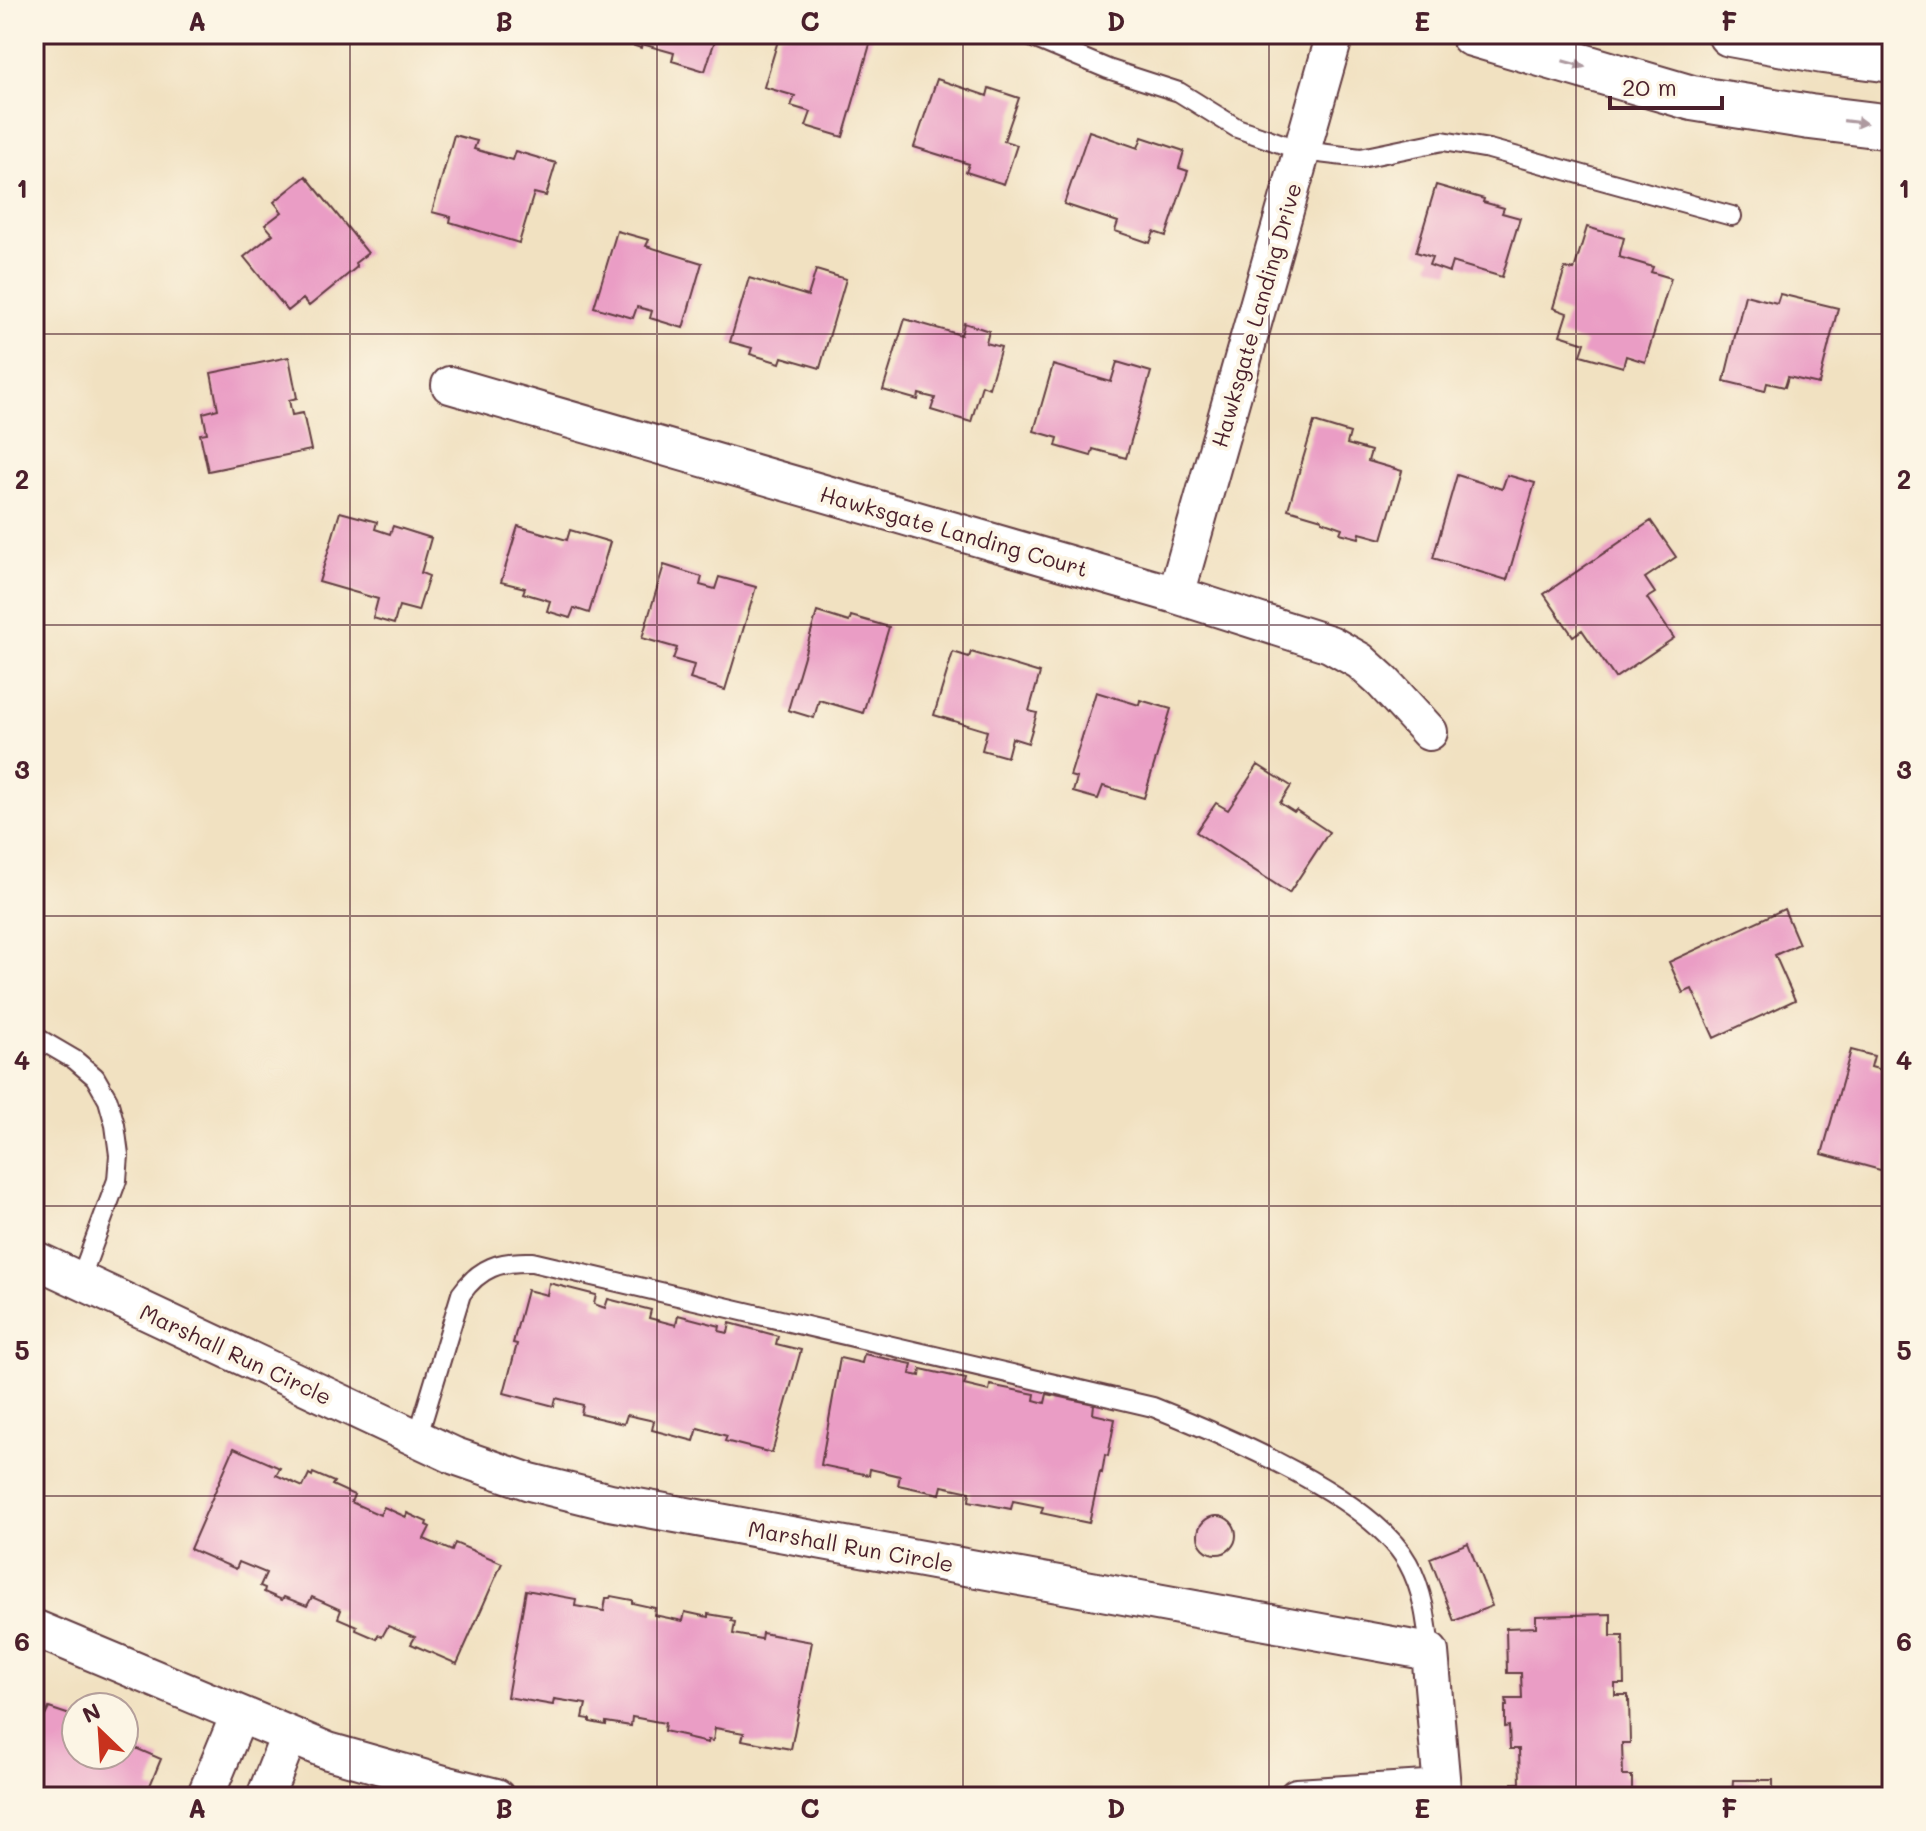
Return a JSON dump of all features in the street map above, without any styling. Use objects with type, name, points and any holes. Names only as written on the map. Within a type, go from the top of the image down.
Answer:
[{"type":"street","name":"Hawksgate Landing Drive","points":[[1176,595],[1335,34]]},
{"type":"street","points":[[1472,34],[1692,98],[1892,127]]},
{"type":"street","points":[[1730,34],[1892,60]]},
{"type":"street","name":"Hawksgate Landing Court","points":[[450,385],[1176,595],[1330,644],[1360,661],[1429,732]]},
{"type":"street","name":"Marshall Run Circle","points":[[34,1259],[417,1439],[530,1482],[610,1502],[1430,1652]]},
{"type":"street","points":[[34,1628],[328,1751],[496,1797]]},
{"type":"street","points":[[1297,1797],[1443,1792],[1430,1652]]},
{"type":"street","points":[[205,1797],[239,1715]]},
{"type":"street","points":[[265,1797],[289,1736]]},
{"type":"lane","points":[[1024,34],[1108,69],[1179,92],[1237,128],[1302,151],[1361,158],[1443,141],[1489,149],[1732,216]]},
{"type":"lane","points":[[34,1036],[75,1060],[95,1077],[108,1100],[115,1125],[119,1155],[117,1180],[80,1280]]},
{"type":"lane","points":[[417,1439],[461,1294],[471,1279],[492,1267],[511,1262],[532,1262],[1153,1407],[1196,1424],[1298,1474],[1340,1499],[1383,1531],[1407,1562],[1422,1597],[1430,1652]]},
{"type":"building","points":[[618,34],[717,34],[705,71],[672,61],[674,53],[616,40]]},
{"type":"building","points":[[780,34],[873,34],[843,137],[806,126],[811,112],[791,106],[795,96],[764,87]]},
{"type":"building","points":[[937,79],[987,96],[989,88],[1019,98],[1004,141],[1017,145],[1004,184],[966,172],[969,164],[914,147]]},
{"type":"building","points":[[1089,131],[1138,148],[1142,137],[1184,151],[1179,168],[1188,171],[1166,236],[1154,232],[1150,243],[1115,231],[1118,222],[1064,204]]},
{"type":"building","points":[[454,135],[477,141],[474,149],[512,160],[515,151],[556,163],[546,196],[534,193],[519,243],[450,222],[451,217],[432,212]]},
{"type":"building","points":[[306,176],[368,253],[355,263],[357,267],[309,306],[303,299],[288,311],[244,257],[273,234],[265,225],[282,212],[274,202]]},
{"type":"building","points":[[1436,185],[1484,199],[1483,202],[1504,208],[1502,213],[1520,218],[1502,277],[1452,262],[1449,272],[1429,265],[1432,257],[1416,252]]},
{"type":"building","points":[[1587,227],[1624,238],[1619,257],[1653,267],[1651,272],[1671,278],[1645,362],[1626,356],[1623,367],[1581,355],[1585,343],[1560,335],[1567,313],[1553,308],[1565,268],[1574,270]]},
{"type":"building","points":[[617,231],[649,240],[646,246],[702,263],[683,328],[650,318],[652,311],[637,307],[633,318],[594,307]]},
{"type":"building","points":[[816,270],[846,279],[820,368],[782,357],[780,363],[750,354],[752,348],[730,342],[749,278],[808,296]]},
{"type":"building","points":[[1780,294],[1838,308],[1819,384],[1788,377],[1785,387],[1767,383],[1765,391],[1724,381],[1745,295],[1777,303]]},
{"type":"building","points":[[905,319],[961,335],[964,323],[989,331],[986,343],[1001,347],[989,388],[982,385],[971,422],[931,410],[935,398],[919,394],[918,400],[883,390]]},
{"type":"building","points":[[289,357],[297,398],[289,400],[292,415],[303,413],[311,450],[208,471],[200,434],[207,433],[203,413],[218,409],[211,373]]},
{"type":"building","points":[[1117,362],[1151,372],[1126,458],[1093,449],[1091,456],[1056,446],[1058,438],[1034,431],[1053,365],[1111,382]]},
{"type":"building","points":[[1314,422],[1350,433],[1347,444],[1371,451],[1368,461],[1402,471],[1382,539],[1360,533],[1359,538],[1340,533],[1342,528],[1288,509]]},
{"type":"building","points":[[1457,475],[1502,489],[1507,475],[1535,483],[1507,580],[1433,558]]},
{"type":"building","points":[[340,512],[377,522],[375,529],[390,534],[393,526],[431,538],[421,573],[429,576],[418,611],[399,606],[394,624],[373,618],[378,599],[319,582]]},
{"type":"building","points":[[1651,521],[1676,557],[1645,578],[1655,593],[1647,598],[1674,638],[1615,678],[1582,630],[1573,636],[1544,594]]},
{"type":"building","points":[[518,526],[567,540],[570,530],[610,542],[589,613],[574,608],[570,618],[547,611],[550,601],[523,593],[525,588],[501,582]]},
{"type":"building","points":[[664,565],[702,577],[700,585],[715,589],[719,577],[756,587],[725,690],[690,679],[694,665],[673,659],[677,648],[642,638]]},
{"type":"building","points":[[817,612],[849,622],[851,616],[889,627],[863,713],[819,700],[814,718],[788,710]]},
{"type":"building","points":[[953,652],[969,657],[971,652],[1040,673],[1029,711],[1037,713],[1028,743],[1012,738],[1007,757],[982,750],[987,731],[934,715]]},
{"type":"building","points":[[1096,692],[1139,705],[1140,700],[1171,709],[1144,798],[1103,786],[1098,799],[1073,792],[1077,778],[1070,776]]},
{"type":"building","points":[[1258,765],[1291,786],[1280,803],[1329,832],[1289,893],[1196,832],[1216,803],[1228,810]]},
{"type":"building","points":[[1784,909],[1799,944],[1775,955],[1795,1000],[1714,1038],[1692,989],[1683,993],[1669,962]]},
{"type":"building","points":[[1851,1050],[1874,1056],[1871,1067],[1892,1073],[1892,1144],[1884,1171],[1822,1154]]},
{"type":"building","points":[[549,1283],[596,1295],[594,1304],[605,1308],[608,1299],[651,1310],[649,1318],[676,1325],[678,1315],[720,1326],[719,1331],[728,1333],[730,1323],[778,1336],[776,1344],[801,1350],[772,1453],[725,1441],[727,1436],[698,1428],[694,1441],[652,1430],[654,1421],[627,1415],[624,1424],[581,1414],[583,1405],[556,1398],[554,1406],[504,1393],[527,1290],[547,1295]]},
{"type":"building","points":[[864,1354],[912,1364],[910,1374],[920,1376],[921,1369],[966,1379],[964,1385],[989,1391],[990,1385],[1035,1394],[1034,1400],[1045,1403],[1047,1394],[1094,1404],[1093,1414],[1115,1419],[1089,1523],[1041,1513],[1043,1507],[1013,1501],[1011,1509],[969,1501],[970,1492],[942,1486],[940,1494],[898,1485],[900,1476],[870,1469],[869,1475],[821,1465],[840,1358],[862,1363]]},
{"type":"building","points":[[234,1448],[280,1468],[276,1475],[303,1487],[309,1474],[312,1476],[313,1473],[354,1495],[351,1502],[380,1515],[384,1507],[427,1522],[426,1525],[430,1527],[424,1539],[452,1551],[455,1543],[502,1563],[457,1664],[411,1644],[415,1637],[388,1626],[382,1637],[378,1635],[377,1639],[356,1630],[357,1626],[338,1618],[341,1610],[312,1597],[307,1606],[284,1597],[282,1600],[264,1592],[265,1588],[260,1586],[266,1573],[239,1562],[236,1569],[190,1549]]},
{"type":"building","points":[[1217,1516],[1230,1522],[1236,1535],[1230,1548],[1217,1554],[1204,1548],[1198,1535],[1204,1522]]},
{"type":"building","points":[[1468,1543],[1492,1606],[1454,1621],[1430,1558]]},
{"type":"building","points":[[526,1590],[576,1599],[575,1606],[604,1611],[606,1598],[611,1596],[655,1608],[654,1615],[683,1621],[685,1612],[732,1618],[731,1621],[735,1622],[733,1634],[761,1639],[762,1633],[812,1642],[791,1749],[742,1740],[744,1733],[715,1728],[713,1741],[708,1740],[708,1743],[664,1731],[665,1723],[632,1717],[631,1726],[606,1722],[606,1725],[583,1718],[586,1704],[554,1699],[553,1705],[507,1697]]},
{"type":"building","points":[[1611,1614],[1611,1636],[1623,1636],[1624,1684],[1615,1684],[1615,1695],[1628,1695],[1629,1699],[1630,1743],[1622,1743],[1623,1776],[1632,1776],[1632,1797],[1512,1797],[1512,1783],[1520,1783],[1519,1749],[1510,1749],[1509,1726],[1505,1727],[1505,1706],[1506,1699],[1522,1699],[1521,1673],[1507,1673],[1506,1628],[1536,1627],[1536,1616]]},
{"type":"building","points":[[49,1708],[60,1712],[60,1771],[140,1771],[140,1750],[161,1759],[149,1788],[157,1791],[155,1797],[34,1797],[34,1712],[45,1716]]},
{"type":"building","points":[[1733,1780],[1773,1780],[1773,1797],[1732,1797]]}]
